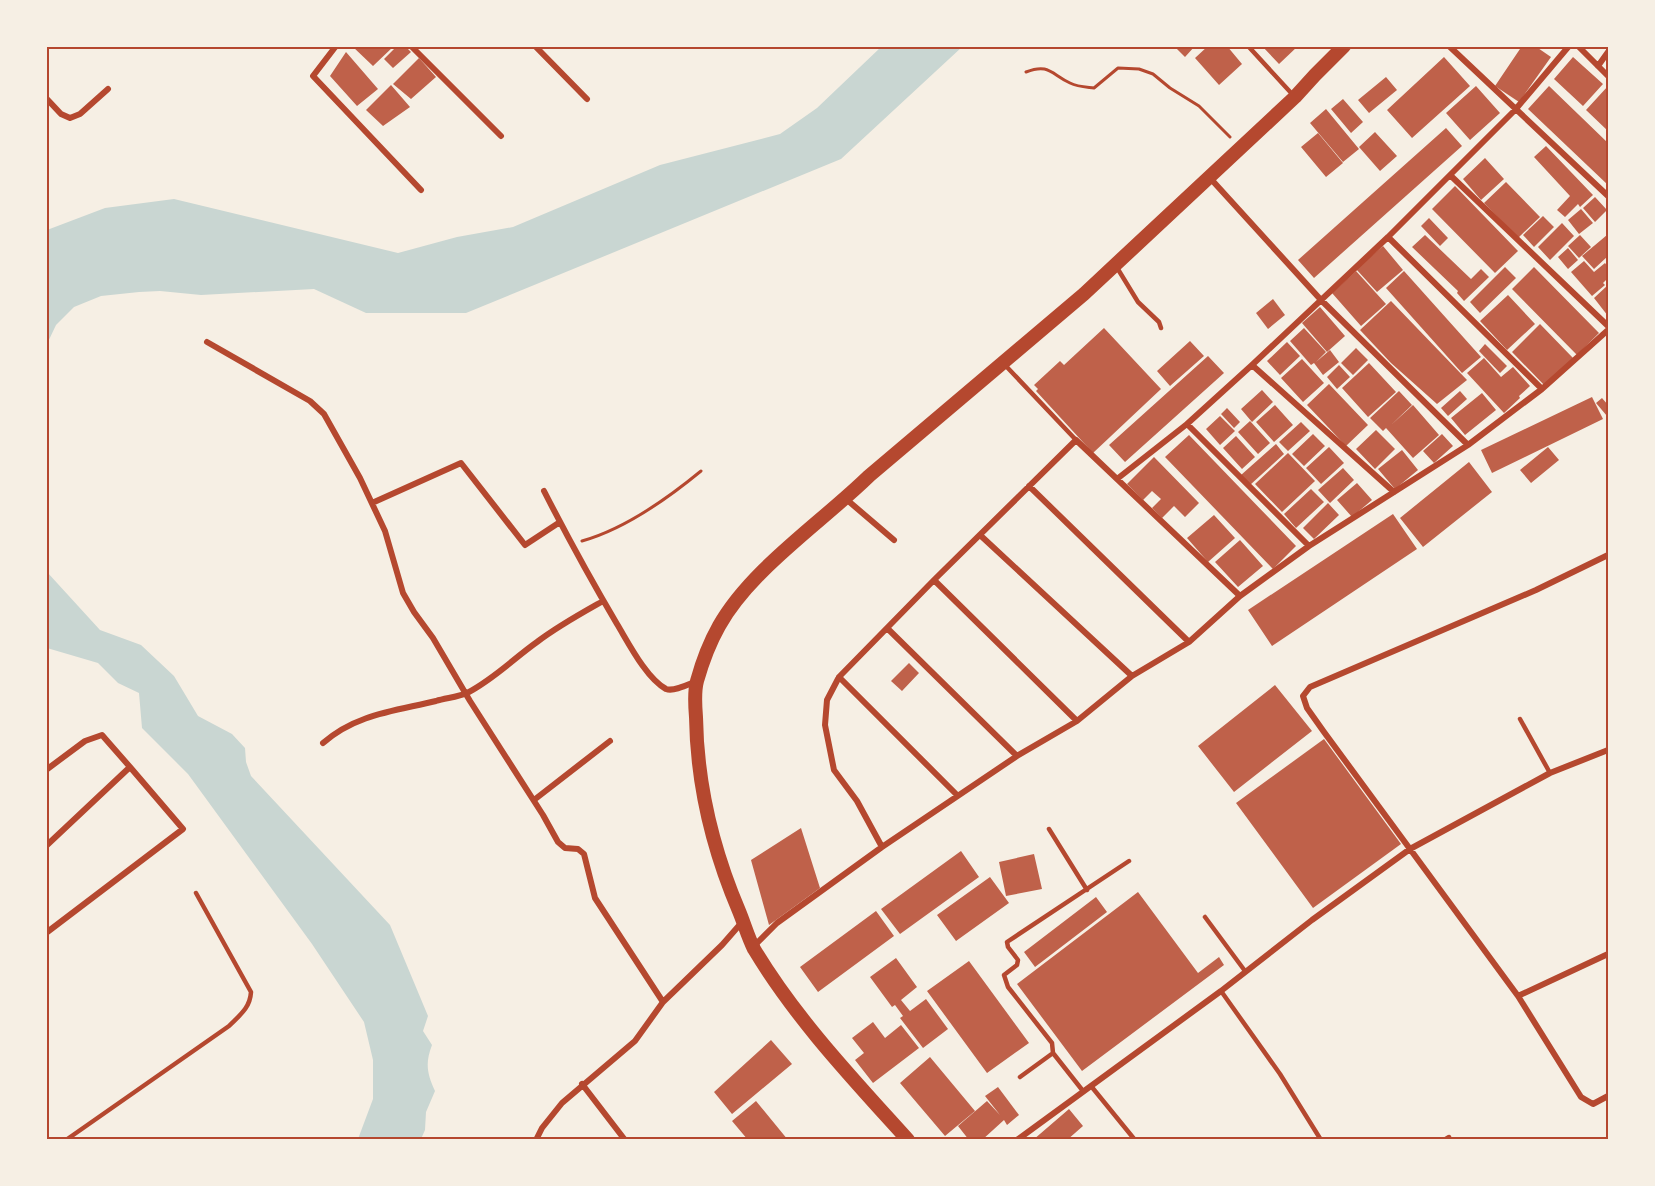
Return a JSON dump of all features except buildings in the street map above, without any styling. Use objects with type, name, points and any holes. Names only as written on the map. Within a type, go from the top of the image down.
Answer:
[{"type":"main road","points":[[908,1140],[794,1009],[753,947],[719,857],[707,813],[696,747],[697,681],[718,628],[731,607],[776,558],[1116,266],[1296,97],[1344,46]]},
{"type":"street","points":[[336,46],[313,76],[421,190]]},
{"type":"street","points":[[411,46],[501,136]]},
{"type":"street","points":[[536,46],[587,99]]},
{"type":"street","points":[[1449,46],[1608,196]]},
{"type":"street","points":[[1117,478],[1186,423],[1252,365],[1388,237],[1515,110],[1569,46]]},
{"type":"street","points":[[1578,46],[1608,76]]},
{"type":"street","points":[[1598,66],[1608,52]]},
{"type":"street","points":[[46,98],[61,114],[70,118],[80,114],[108,89]]},
{"type":"street","points":[[753,947],[777,923],[882,847],[1017,756],[1077,721],[1132,676],[1190,642],[1240,596],[1310,546],[1468,445],[1542,389],[1608,328],[1450,175]]},
{"type":"street","points":[[1210,178],[1321,300],[1468,445]]},
{"type":"street","points":[[1388,237],[1542,389]]},
{"type":"street","points":[[207,342],[278,381],[315,405],[324,414],[385,531],[403,593],[561,846],[578,849],[584,854],[595,898],[663,1002]]},
{"type":"street","points":[[1252,365],[1394,492]]},
{"type":"street","points":[[1186,423],[1310,546]]},
{"type":"street","points":[[882,847],[857,801],[834,770],[825,724],[827,700],[839,677],[1076,440],[1240,596]]},
{"type":"street","points":[[372,503],[461,463],[525,545],[560,522]]},
{"type":"street","points":[[1029,486],[1190,642]]},
{"type":"street","points":[[544,491],[603,601],[651,675],[666,688],[672,690],[697,681]]},
{"type":"street","points":[[846,498],[894,540]]},
{"type":"street","points":[[980,535],[1132,676]]},
{"type":"street","points":[[1608,555],[1536,590],[1310,687],[1303,696],[1307,708],[1318,724],[1518,996],[1581,1097],[1593,1104],[1608,1096]]},
{"type":"street","points":[[934,580],[1077,721]]},
{"type":"street","points":[[323,743],[334,733],[380,712],[465,694],[500,673],[560,626],[603,601]]},
{"type":"street","points":[[887,628],[1017,756]]},
{"type":"street","points":[[839,677],[957,795]]},
{"type":"street","points":[[46,770],[85,741],[102,735],[183,829],[46,933]]},
{"type":"street","points":[[534,801],[610,741]]},
{"type":"street","points":[[1017,1140],[1410,849],[1550,773],[1608,750]]},
{"type":"street","points":[[46,846],[130,766]]},
{"type":"street","points":[[536,1140],[542,1128],[562,1103],[635,1041],[663,1002],[743,921]]},
{"type":"street","points":[[1518,996],[1608,954]]},
{"type":"street","points":[[582,1084],[625,1140]]},
{"type":"lane","points":[[1248,46],[1296,97]]},
{"type":"lane","points":[[1116,266],[1138,302],[1159,322],[1161,328]]},
{"type":"lane","points":[[1003,363],[1076,440]]},
{"type":"lane","points":[[1520,719],[1550,773]]},
{"type":"lane","points":[[1049,829],[1087,890]]},
{"type":"lane","points":[[1083,1091],[1053,1053],[1053,1043],[1008,987],[1004,975],[1017,965],[1018,960],[1007,942],[1129,861]]},
{"type":"lane","points":[[66,1140],[229,1026],[244,1012],[250,1002],[251,992],[196,893]]},
{"type":"lane","points":[[1205,917],[1245,970]]},
{"type":"lane","points":[[1221,991],[1280,1074],[1321,1140]]},
{"type":"lane","points":[[1020,1077],[1053,1053]]},
{"type":"lane","points":[[1091,1086],[1135,1140]]},
{"type":"path","points":[[1026,72],[1038,67],[1052,71],[1070,83],[1094,88],[1118,68],[1139,69],[1154,74],[1170,88],[1199,106],[1223,130]]},
{"type":"path","points":[[572,544],[622,524],[679,488],[700,471]]},
{"type":"shaded area","points":[[881,47],[962,47],[841,159],[466,313],[366,313],[314,289],[201,295],[160,291],[139,292],[101,296],[74,307],[56,325],[47,344],[47,230],[105,208],[174,199],[398,253],[457,237],[513,227],[660,165],[780,134],[817,108]]},
{"type":"shaded area","points":[[47,572],[100,630],[141,645],[174,676],[198,716],[232,734],[245,748],[246,762],[251,776],[390,925],[428,1016],[423,1031],[432,1045],[428,1057],[428,1068],[435,1091],[426,1112],[425,1130],[421,1139],[358,1139],[373,1099],[373,1060],[364,1022],[312,944],[188,774],[142,728],[139,693],[118,683],[98,663],[47,648]]}]
